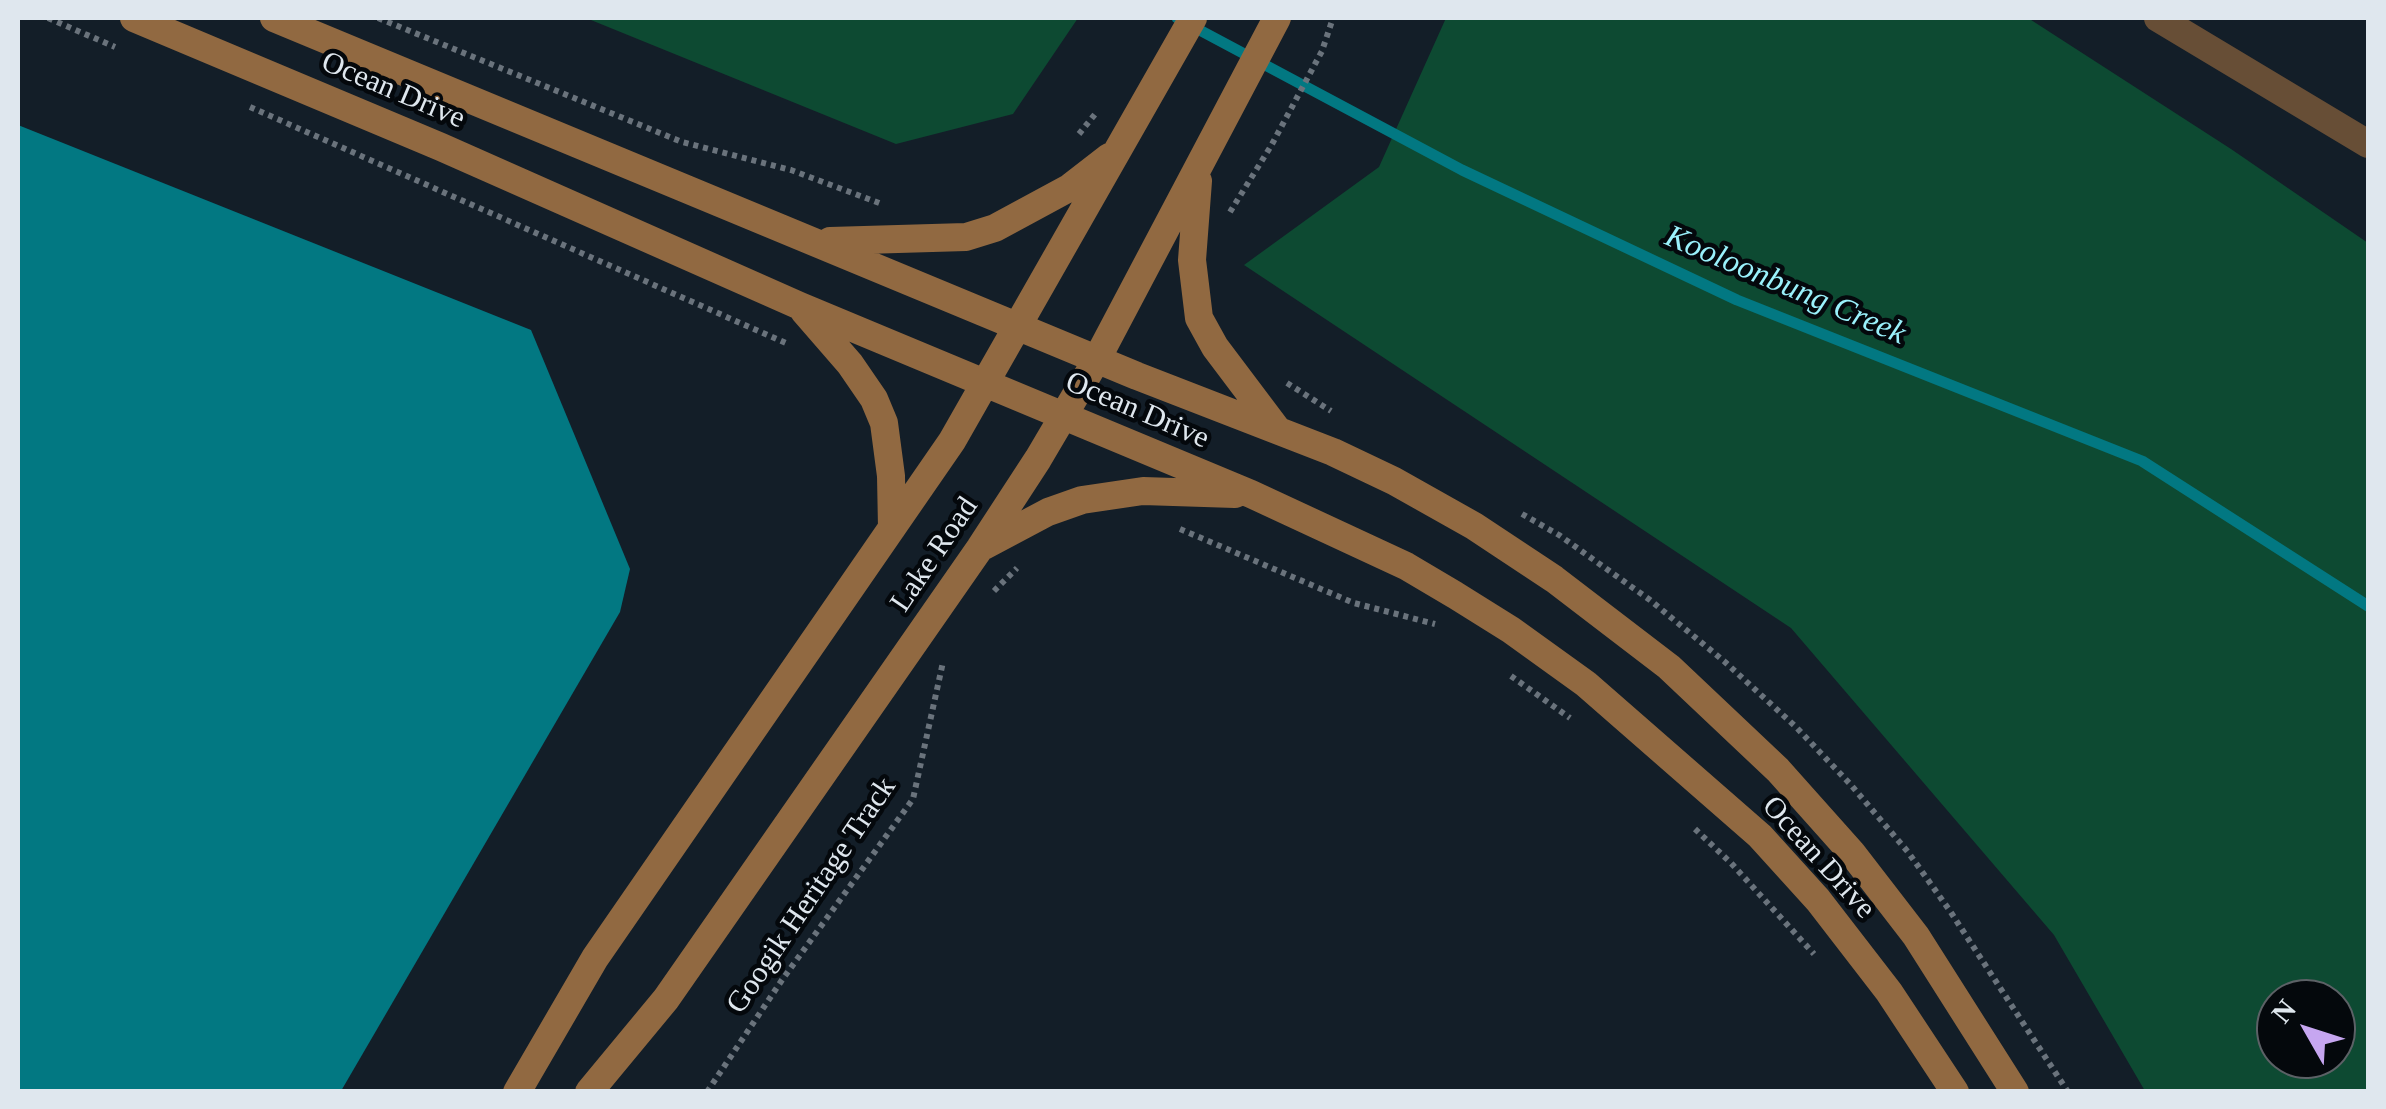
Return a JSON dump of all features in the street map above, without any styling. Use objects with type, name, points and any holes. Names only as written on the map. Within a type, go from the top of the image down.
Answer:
[{"type":"main road","name":"Ocean Drive","points":[[134,18],[441,147],[800,306],[1251,494],[1422,576],[1512,630],[1601,697],[1760,836],[1818,900],[1889,992],[1955,1092]]},
{"type":"main road","name":"Ocean Drive","points":[[274,18],[1097,359],[1278,430],[1394,482],[1474,526],[1554,579],[1669,667],[1778,770],[1852,853],[1916,936],[2016,1092]]},
{"type":"main road","name":"Lake Road","points":[[517,1092],[595,958],[952,441],[1193,18]]},
{"type":"main road","name":"Lake Road","points":[[589,1092],[666,999],[980,548],[1097,359],[1275,21]]},
{"type":"main road","points":[[818,242],[966,237],[980,233],[1069,188],[1120,149]]},
{"type":"main road","points":[[1199,170],[1192,260],[1199,318],[1214,347],[1278,430]]},
{"type":"main road","points":[[800,306],[874,398],[884,423],[892,528]]},
{"type":"main road","points":[[980,548],[1048,512],[1082,500],[1143,492],[1251,494]]},
{"type":"street","points":[[2158,18],[2368,144]]},
{"type":"path","points":[[48,18],[120,50]]},
{"type":"path","points":[[378,18],[682,142],[791,170],[896,209]]},
{"type":"path","points":[[1272,146],[1322,51],[1333,18]]},
{"type":"path","points":[[248,106],[792,346]]},
{"type":"path","points":[[1077,136],[1100,108]]},
{"type":"path","points":[[1172,526],[1354,603],[1442,626]]},
{"type":"path","points":[[988,598],[1027,560]]},
{"type":"path","name":"Googik Heritage Track","points":[[707,1092],[782,980],[913,800],[944,658]]},
{"type":"path","points":[[1504,671],[1581,726]]},
{"type":"path","points":[[1691,825],[1731,863],[1818,960]]},
{"type":"green space","points":[[586,18],[1078,18],[1013,114],[896,144]]},
{"type":"green space","points":[[1446,18],[2028,18],[2368,243],[2368,1091],[2145,1091],[2054,935],[1791,628],[1244,265],[1379,167]]},
{"type":"water","points":[[18,125],[531,330],[630,569],[620,612],[341,1091],[18,1091]]},
{"type":"waterway","name":"Kooloonbung Creek","points":[[1177,18],[1462,170],[1737,300],[2142,461],[2368,606]]}]
